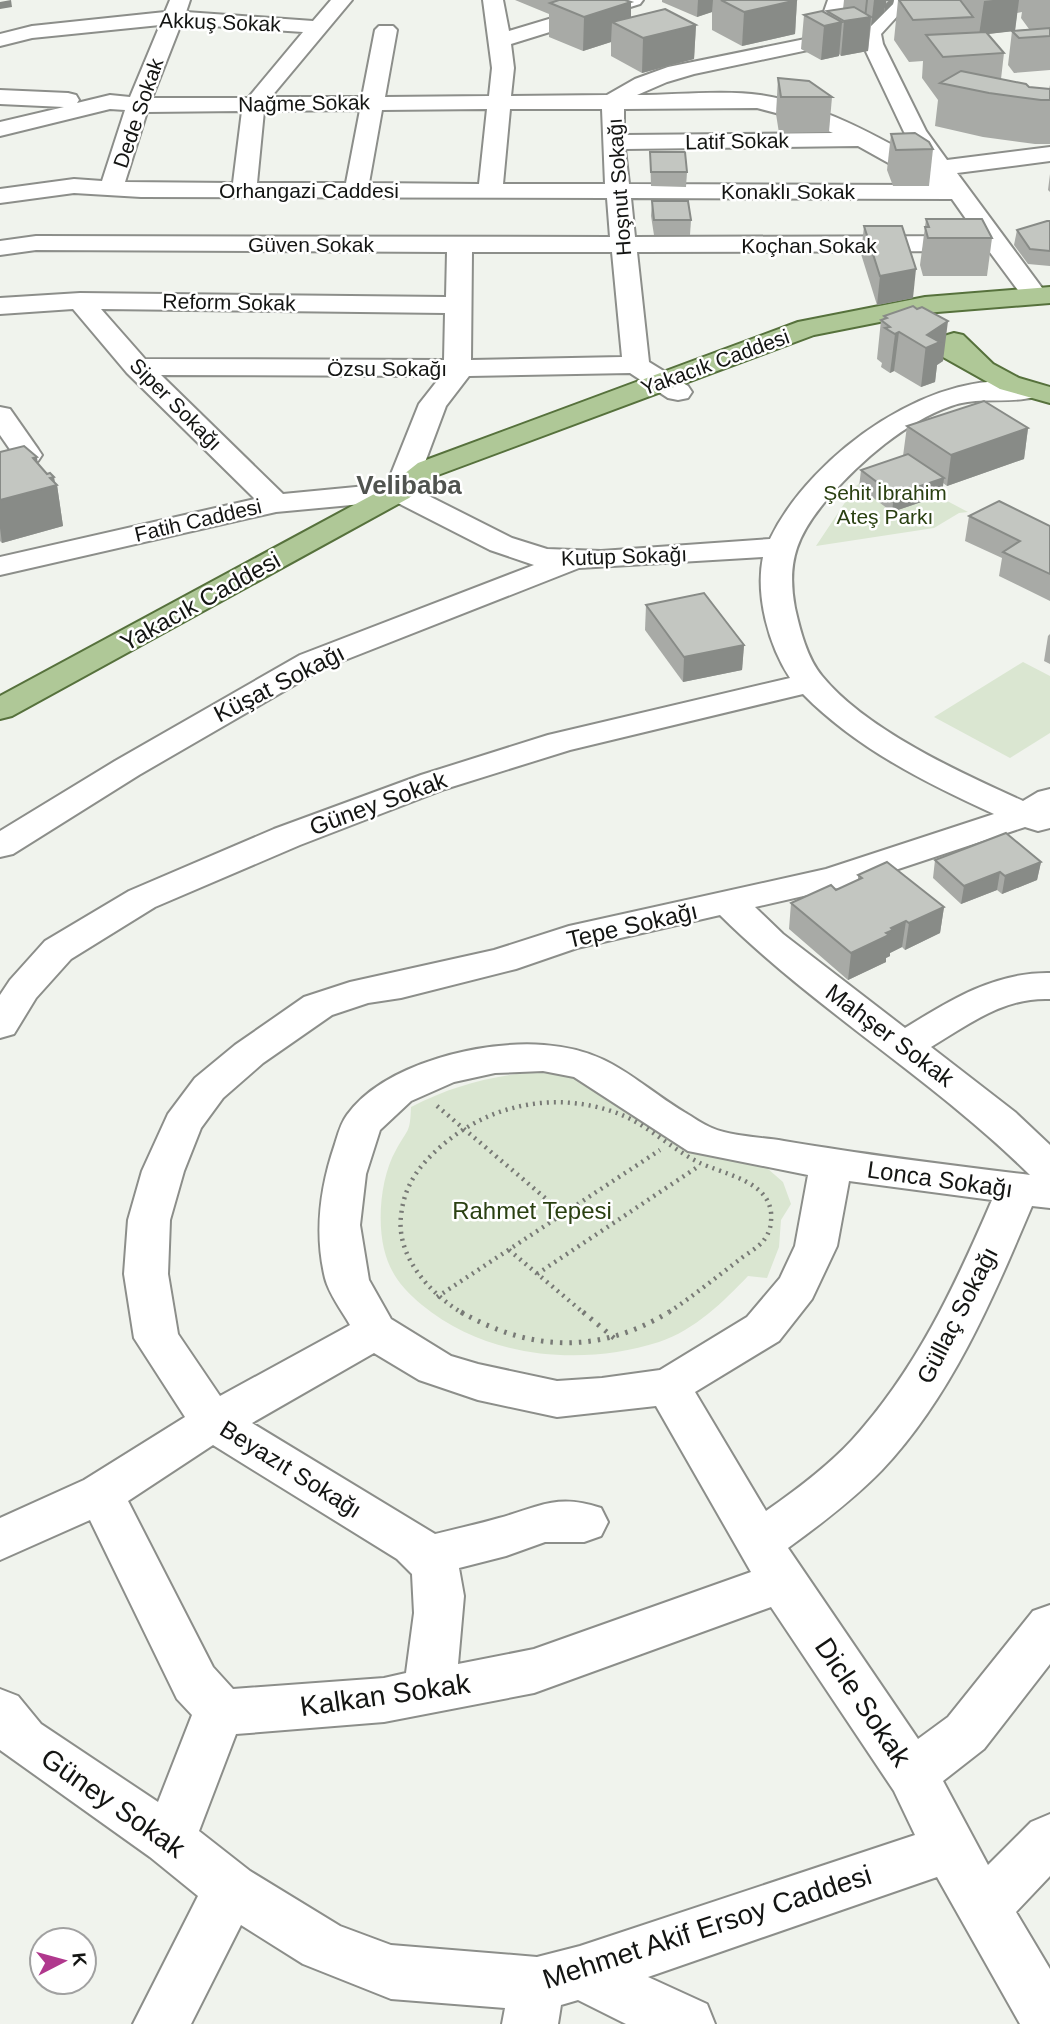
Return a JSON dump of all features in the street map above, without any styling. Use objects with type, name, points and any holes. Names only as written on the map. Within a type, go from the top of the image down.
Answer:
[{"type":"main road","points":[[969,360],[955,342],[951,329],[960,320],[981,308],[1035,296]]},
{"type":"main road","name":"Yakacık Caddesi","points":[[0,709],[399,492],[449,482],[792,333],[833,322],[925,305],[1035,296]]},
{"type":"main road","name":"Yakacık Caddesi","points":[[670,387],[802,343],[867,328],[889,327],[920,333],[1037,393]]},
{"type":"street","points":[[244,189],[254,104],[316,27],[342,0]]},
{"type":"street","points":[[490,190],[503,68],[493,0]]},
{"type":"street","points":[[824,41],[838,0]]},
{"type":"street","points":[[902,0],[870,33],[872,44],[915,132],[1035,296]]},
{"type":"street","name":"Akkuş Sokak","points":[[0,40],[32,32],[176,8],[316,27]]},
{"type":"street","name":"Dede Sokak","points":[[112,187],[138,105],[176,8]]},
{"type":"street","points":[[500,41],[629,9]]},
{"type":"street","points":[[27,11],[32,32]]},
{"type":"street","points":[[356,191],[386,30]]},
{"type":"street","name":"Hoşnut Sokağı","points":[[636,365],[613,142],[612,101],[628,89],[704,66],[870,33]]},
{"type":"street","points":[[699,43],[731,60]]},
{"type":"street","points":[[704,66],[774,103],[855,132],[958,192]]},
{"type":"street","points":[[0,97],[110,102]]},
{"type":"street","name":"Nağme Sokak","points":[[0,129],[110,102],[138,105],[612,101],[774,103]]},
{"type":"street","points":[[855,132],[875,129],[915,132]]},
{"type":"street","name":"Latif Sokak","points":[[613,142],[855,132]]},
{"type":"street","points":[[941,168],[1050,154]]},
{"type":"street","name":"Orhangazi Caddesi","points":[[0,196],[74,186],[141,190],[618,190]]},
{"type":"street","name":"Konaklı Sokak","points":[[618,190],[958,192]]},
{"type":"street","name":"Güven Sokak","points":[[0,248],[36,243],[623,245]]},
{"type":"street","name":"Koçhan Sokak","points":[[623,245],[995,243]]},
{"type":"street","points":[[399,492],[433,404],[454,380],[457,368],[460,245]]},
{"type":"street","name":"Reform Sokak","points":[[0,306],[80,301],[458,304]]},
{"type":"street","name":"Siper Sokağı","points":[[80,301],[137,367],[276,503]]},
{"type":"street","points":[[636,365],[670,387]]},
{"type":"street","name":"Özsu Sokağı","points":[[137,367],[457,368],[636,365]]},
{"type":"street","points":[[1037,393],[982,390],[939,400],[914,412],[851,459],[802,509],[780,547],[775,576],[779,614],[810,683],[845,716],[886,742],[1042,813]]},
{"type":"street","points":[[0,415],[28,455]]},
{"type":"street","name":"Fatih Caddesi","points":[[0,566],[276,503],[399,492]]},
{"type":"street","name":"Kutup Sokağı","points":[[399,492],[501,544],[544,558],[669,557],[716,550],[780,547]]},
{"type":"street","name":"Küşat Sokağı","points":[[0,846],[127,768],[311,662],[576,559]]},
{"type":"street","name":"Güney Sokak","points":[[0,1025],[23,989],[58,950],[142,899],[287,836],[433,782],[561,742],[810,683]]},
{"type":"street","name":"Tepe Sokağı","points":[[250,1054],[318,1006],[363,991],[401,985],[503,960],[569,938],[729,904],[871,867],[1042,813]]},
{"type":"street","name":"Mahşer Sokak","points":[[729,904],[770,943],[1001,1122],[1039,1184]]},
{"type":"street","points":[[903,1046],[1006,989],[1035,984],[1050,986]]},
{"type":"street","name":"Beyazıt Sokağı","points":[[250,1054],[209,1088],[182,1125],[163,1171],[149,1220],[146,1274],[156,1338],[213,1422],[414,1545],[427,1556]]},
{"type":"street","name":"Lonca Sokağı","points":[[375,1331],[347,1281],[339,1225],[345,1174],[362,1122],[397,1091],[445,1070],[495,1060],[543,1058],[584,1065],[614,1082],[687,1146],[702,1141],[831,1164],[1039,1184]]},
{"type":"street","points":[[0,1540],[101,1494],[213,1422],[335,1356],[375,1331],[435,1367],[513,1391],[557,1399],[602,1396],[668,1385],[704,1367],[763,1329],[797,1287],[816,1246],[831,1164]]},
{"type":"street","name":"Güllaç Sokağı","points":[[771,1562],[816,1501],[867,1455],[913,1399],[1039,1184]]},
{"type":"street","name":"Dicle Sokak","points":[[668,1385],[771,1562],[912,1774],[949,1848],[1050,2022]]},
{"type":"street","points":[[101,1494],[195,1684],[220,1710],[169,1840]]},
{"type":"street","points":[[429,1692],[439,1598],[436,1571],[427,1556],[506,1536],[543,1522],[584,1522]]},
{"type":"street","name":"Kalkan Sokak","points":[[220,1710],[229,1712],[384,1700],[534,1671],[771,1562]]},
{"type":"street","points":[[912,1774],[966,1733],[1050,1626]]},
{"type":"street","name":"Güney Sokak","points":[[0,1712],[23,1740],[169,1840],[231,1889]]},
{"type":"street","points":[[983,1908],[1050,1839]]},
{"type":"street","name":"Mehmet Akif Ersoy Caddesi","points":[[231,1889],[322,1945],[391,1972],[549,1994],[949,1848]]},
{"type":"street","points":[[161,2024],[231,1889]]},
{"type":"street","points":[[549,1994],[687,2024]]},
{"type":"path","points":[[415,1084],[461,1130],[564,1214]]},
{"type":"path","points":[[560,1103],[617,1112],[687,1146],[760,1189],[771,1209],[772,1227],[763,1242],[650,1323],[615,1338],[562,1342],[500,1333],[473,1322],[437,1297],[414,1270],[404,1249],[402,1205],[408,1184],[420,1165],[436,1147],[461,1130],[501,1110],[530,1104],[560,1103]]},
{"type":"path","points":[[437,1297],[564,1214],[687,1146]]},
{"type":"path","points":[[537,1274],[687,1146]]},
{"type":"path","points":[[509,1250],[615,1338]]},
{"type":"green space","name":"Şehit İbrahim Ateş Parkı","points":[[881,466],[968,512],[959,513],[934,528],[816,546],[856,486]]},
{"type":"green space","points":[[1023,662],[1050,676],[1050,733],[1010,758],[934,717]]},
{"type":"green space","name":"Rahmet Tepesi","points":[[548,1071],[571,1072],[759,1161],[783,1182],[791,1204],[781,1220],[779,1247],[767,1278],[748,1276],[708,1314],[672,1337],[629,1350],[598,1354],[535,1353],[505,1347],[475,1337],[447,1323],[415,1299],[403,1287],[390,1266],[384,1249],[381,1225],[387,1172],[408,1130],[411,1107],[444,1092],[477,1082]]},
{"type":"building","points":[[559,0],[631,2],[584,17],[550,3]]},
{"type":"building","points":[[721,0],[797,0],[744,12]]},
{"type":"building","points":[[899,0],[960,0],[973,17],[913,20]]},
{"type":"building","points":[[854,7],[871,17],[844,21],[827,11]]},
{"type":"building","points":[[665,9],[696,25],[643,38],[612,22]]},
{"type":"building","points":[[822,11],[842,22],[824,26],[804,15]]},
{"type":"building","points":[[1050,28],[1050,36],[1019,38],[1012,31]]},
{"type":"building","points":[[986,32],[1004,53],[943,57],[926,35]]},
{"type":"building","points":[[961,71],[1026,84],[1029,87],[1050,89],[1050,100],[989,93],[940,83]]},
{"type":"building","points":[[778,78],[809,81],[832,97],[781,97]]},
{"type":"building","points":[[915,133],[929,142],[933,149],[896,150],[891,134]]},
{"type":"building","points":[[650,152],[685,152],[687,172],[651,172]]},
{"type":"building","points":[[652,201],[688,201],[691,220],[654,220]]},
{"type":"building","points":[[926,219],[982,219],[992,238],[928,238],[925,227],[929,227]]},
{"type":"building","points":[[1050,221],[1050,251],[1030,249],[1017,230]]},
{"type":"building","points":[[864,226],[902,226],[916,269],[880,276]]},
{"type":"building","points":[[913,306],[917,309],[922,307],[948,321],[927,335],[940,342],[926,348],[899,332],[895,334],[885,328],[890,327],[881,320],[887,318],[884,316]]},
{"type":"building","points":[[984,401],[1028,428],[951,455],[907,426]]},
{"type":"building","points":[[24,446],[37,457],[33,458],[47,474],[50,473],[54,477],[50,478],[57,485],[0,500],[0,452]]},
{"type":"building","points":[[908,454],[944,478],[894,495],[861,470]]},
{"type":"building","points":[[999,501],[1050,526],[1050,574],[1003,552],[1020,541],[969,516]]},
{"type":"building","points":[[704,593],[744,645],[684,657],[646,605]]},
{"type":"building","points":[[1006,833],[1041,862],[1005,876],[1000,872],[964,886],[935,860]]},
{"type":"building","points":[[887,862],[944,907],[891,928],[893,930],[886,933],[889,935],[851,953],[791,903],[831,885],[836,890],[862,878],[858,875]]},
{"type":"district","name":"Velibaba","points":[[409,485]]}]
